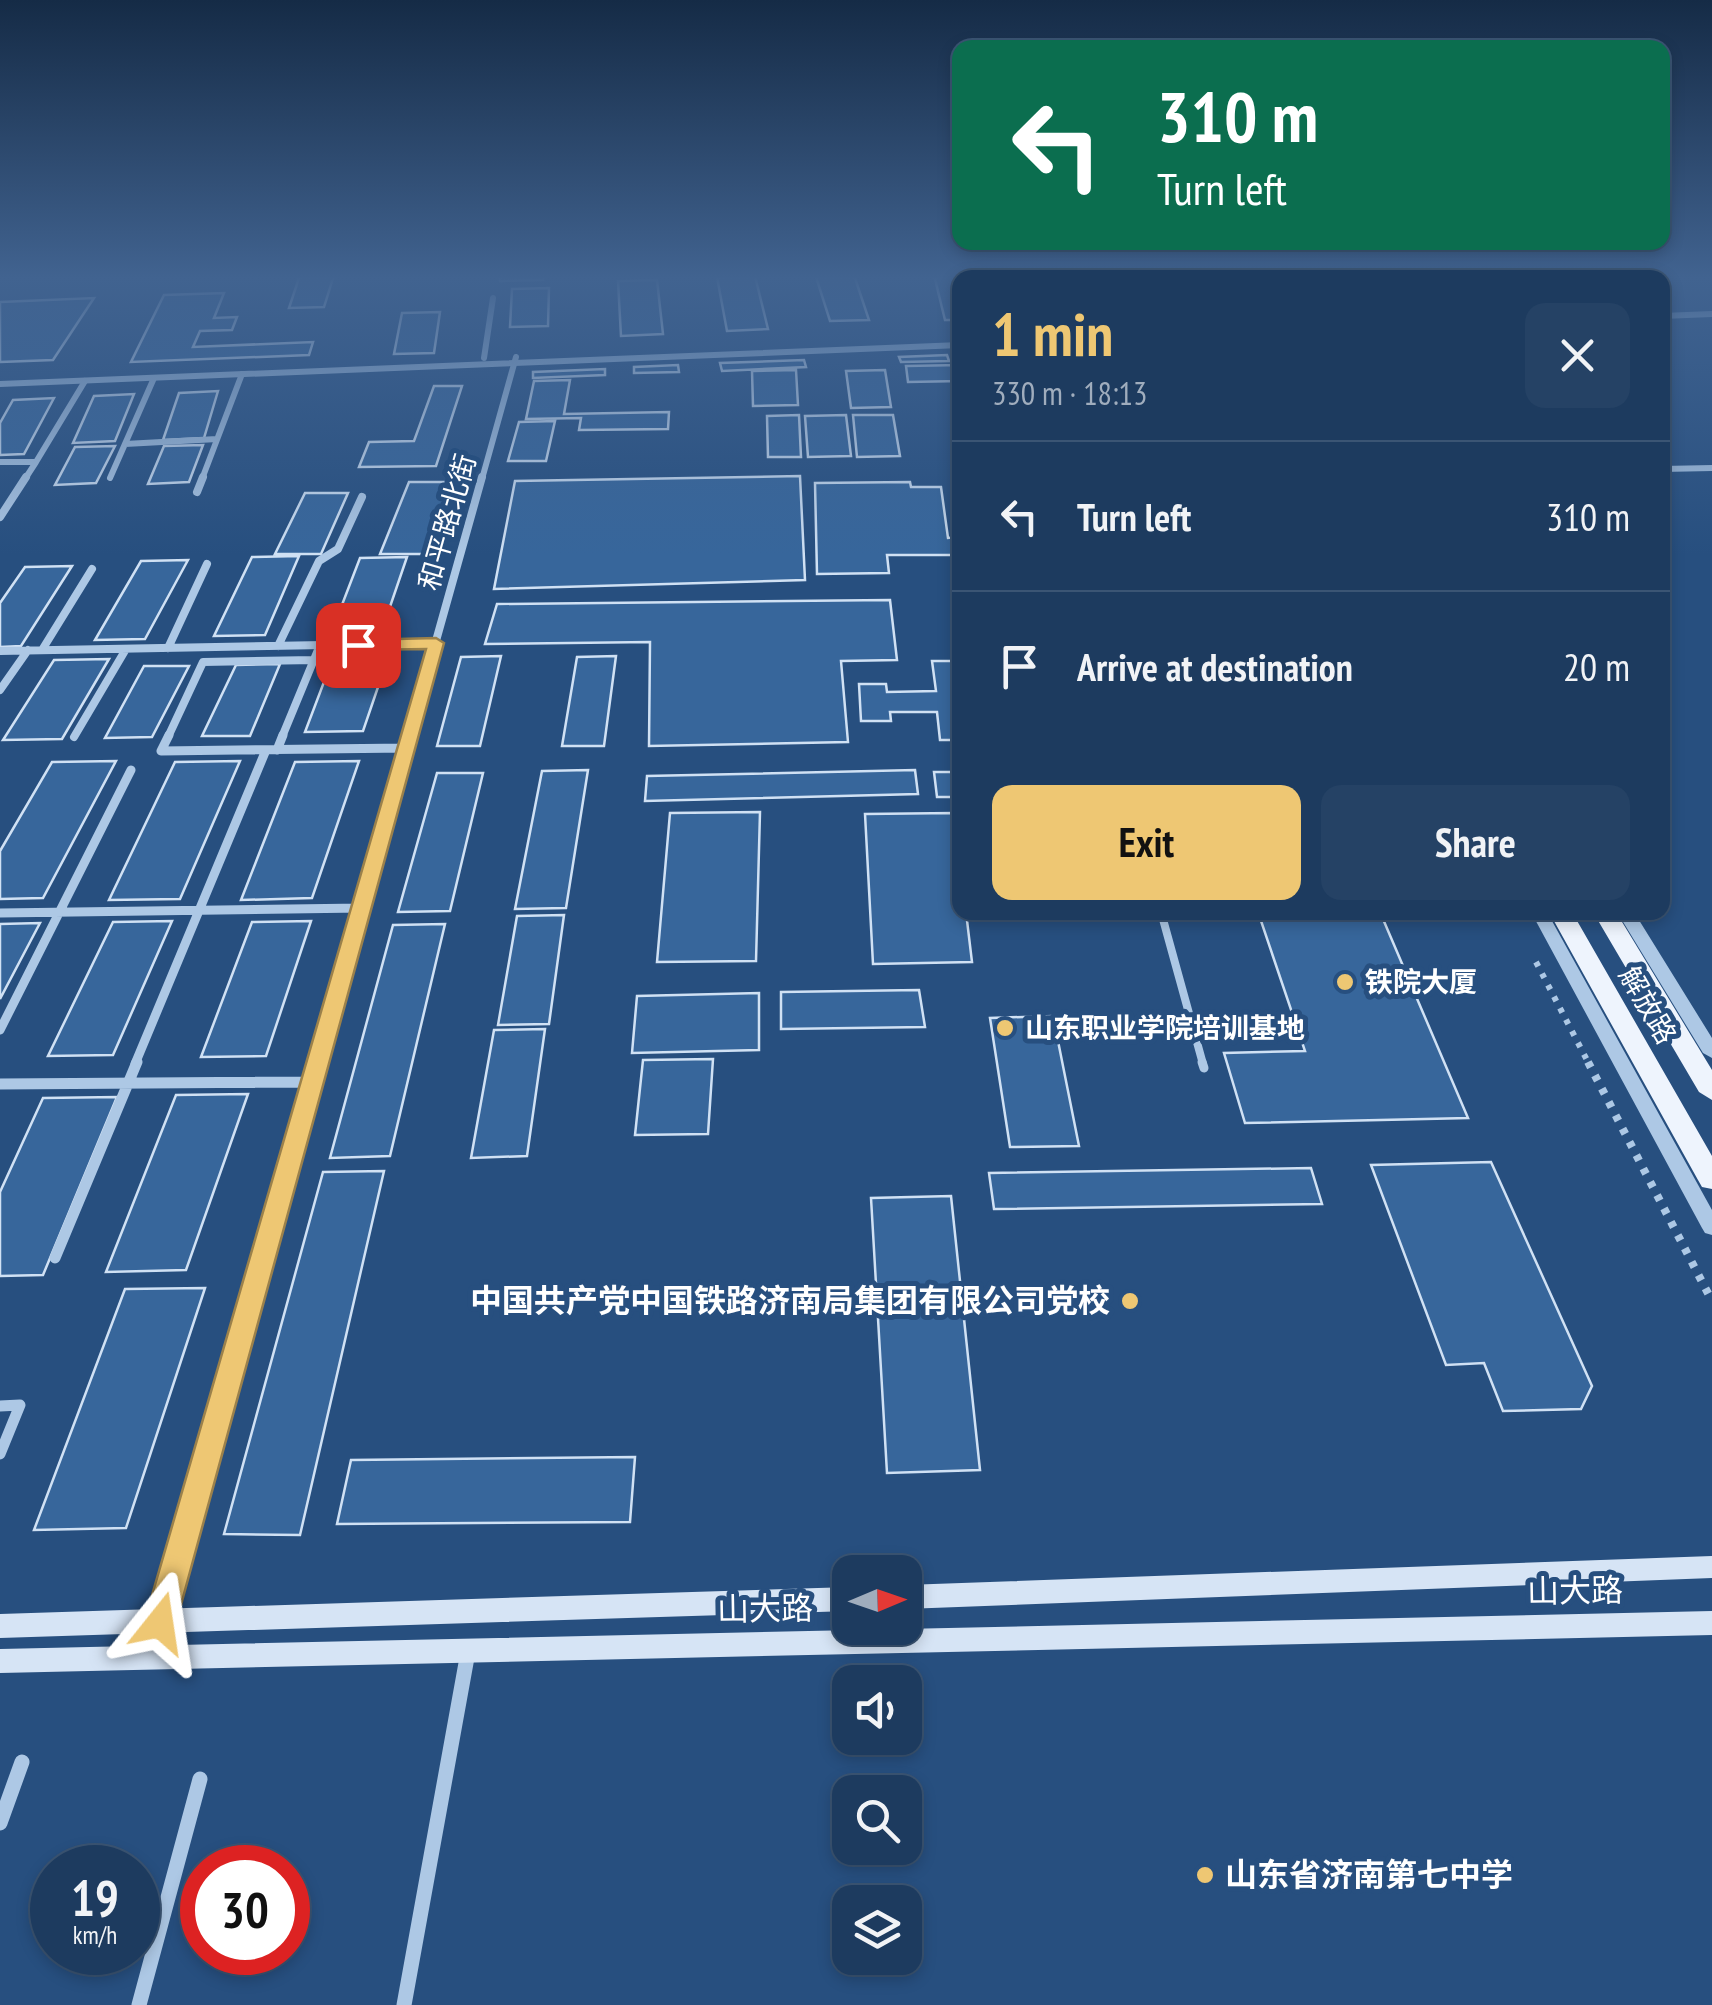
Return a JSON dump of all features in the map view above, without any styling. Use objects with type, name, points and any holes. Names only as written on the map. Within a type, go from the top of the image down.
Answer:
[{"type":"main road","name":"解放路","points":[[1565,920],[1712,1180]]},
{"type":"main road","name":"解放路","points":[[1609,920],[1712,1092]]},
{"type":"main road","name":"山大路","points":[[922,1596],[1712,1567]]},
{"type":"main road","name":"山大路","points":[[0,1626],[832,1600]]},
{"type":"main road","name":"山大路","points":[[0,1661],[1712,1623]]},
{"type":"street","points":[[0,381],[262,369]]},
{"type":"street","points":[[0,381],[86,381],[348,369]]},
{"type":"street","name":"和平路北街","points":[[160,1623],[513,369]]},
{"type":"street","points":[[197,492],[242,374]]},
{"type":"street","points":[[110,478],[154,378]]},
{"type":"street","points":[[0,517],[86,381]]},
{"type":"street","points":[[125,444],[217,439]]},
{"type":"street","points":[[0,462],[36,462]]},
{"type":"street","points":[[1670,468],[1712,468]]},
{"type":"street","points":[[278,646],[319,561],[338,548],[362,497]]},
{"type":"street","points":[[168,648],[207,564]]},
{"type":"street","points":[[42,650],[92,568]]},
{"type":"street","points":[[0,651],[436,643]]},
{"type":"street","points":[[55,1258],[198,911],[320,645]]},
{"type":"street","points":[[74,737],[126,649]]},
{"type":"street","points":[[0,690],[28,650]]},
{"type":"street","points":[[314,660],[204,662],[161,751],[406,748]]},
{"type":"street","points":[[0,1030],[131,770]]},
{"type":"street","points":[[0,913],[361,908]]},
{"type":"street","points":[[1542,920],[1712,1228]]},
{"type":"street","points":[[1631,920],[1712,1053]]},
{"type":"street","points":[[0,1084],[312,1082]]},
{"type":"street","points":[[0,1406],[20,1406],[0,1454]]},
{"type":"street","points":[[404,2005],[447,1766],[464,1701],[468,1650]]},
{"type":"street","points":[[0,1822],[22,1762]]},
{"type":"street","points":[[139,2005],[200,1780]]},
{"type":"lane","points":[[1163,920],[1204,1068]]},
{"type":"path","points":[[1528,948],[1712,1301]]},
{"type":"building","points":[[605,369],[605,375],[533,378],[533,372]]},
{"type":"building","points":[[634,369],[679,369],[679,372],[634,373]]},
{"type":"building","points":[[721,369],[773,369],[722,371]]},
{"type":"building","points":[[906,369],[952,369],[952,381],[908,382]]},
{"type":"building","points":[[796,370],[798,405],[753,406],[752,371]]},
{"type":"building","points":[[885,370],[891,407],[851,408],[846,371]]},
{"type":"building","points":[[570,380],[564,414],[669,412],[668,429],[579,430],[581,418],[526,419],[534,381]]},
{"type":"building","points":[[434,386],[462,386],[436,466],[359,467],[369,442],[414,441]]},
{"type":"building","points":[[218,391],[204,438],[163,440],[179,393]]},
{"type":"building","points":[[134,394],[115,441],[73,443],[94,396]]},
{"type":"building","points":[[54,398],[24,454],[0,455],[0,423],[13,400]]},
{"type":"building","points":[[799,415],[801,457],[768,457],[767,416]]},
{"type":"building","points":[[846,415],[851,456],[808,457],[805,416]]},
{"type":"building","points":[[853,415],[893,415],[900,456],[857,457]]},
{"type":"building","points":[[555,421],[546,461],[508,461],[519,422]]},
{"type":"building","points":[[203,445],[189,482],[148,484],[164,446]]},
{"type":"building","points":[[115,446],[96,483],[55,485],[75,447]]},
{"type":"building","points":[[800,476],[805,580],[494,589],[515,481]]},
{"type":"building","points":[[409,482],[450,482],[424,554],[380,554]]},
{"type":"building","points":[[910,482],[911,487],[941,487],[952,555],[887,555],[889,573],[817,574],[815,483]]},
{"type":"building","points":[[305,493],[348,493],[321,554],[275,554]]},
{"type":"building","points":[[299,556],[265,635],[214,636],[252,557]]},
{"type":"building","points":[[407,557],[380,636],[330,636],[360,558]]},
{"type":"building","points":[[188,560],[145,639],[95,640],[141,561]]},
{"type":"building","points":[[72,566],[21,646],[0,647],[0,603],[25,567]]},
{"type":"building","points":[[890,600],[897,660],[841,661],[848,742],[649,746],[650,642],[485,644],[497,604]]},
{"type":"building","points":[[390,652],[363,731],[305,732],[335,653]]},
{"type":"building","points":[[501,656],[480,746],[437,746],[461,657]]},
{"type":"building","points":[[616,656],[604,746],[562,746],[577,657]]},
{"type":"building","points":[[109,659],[62,739],[3,740],[54,660]]},
{"type":"building","points":[[932,661],[952,661],[952,740],[940,740],[937,712],[890,712],[891,721],[861,721],[859,684],[886,684],[887,692],[936,691]]},
{"type":"building","points":[[280,664],[250,736],[202,736],[236,665]]},
{"type":"building","points":[[144,666],[189,666],[152,737],[105,738]]},
{"type":"building","points":[[116,761],[43,898],[0,899],[0,851],[52,762]]},
{"type":"building","points":[[240,761],[180,899],[109,900],[175,762]]},
{"type":"building","points":[[359,761],[312,898],[241,900],[295,762]]},
{"type":"building","points":[[588,770],[566,908],[515,909],[542,771]]},
{"type":"building","points":[[915,770],[918,794],[645,801],[647,776]]},
{"type":"building","points":[[934,772],[952,772],[952,797],[937,797]]},
{"type":"building","points":[[437,773],[483,773],[450,911],[398,912]]},
{"type":"building","points":[[760,812],[756,961],[657,962],[670,813]]},
{"type":"building","points":[[952,813],[952,920],[967,920],[972,962],[873,964],[865,814]]},
{"type":"building","points":[[564,915],[549,1024],[498,1025],[517,916]]},
{"type":"building","name":"铁院大厦","points":[[1261,920],[1383,920],[1468,1118],[1245,1123],[1224,1053],[1305,1051]]},
{"type":"building","points":[[172,921],[113,1055],[48,1056],[113,922]]},
{"type":"building","points":[[311,921],[266,1056],[201,1057],[252,922]]},
{"type":"building","points":[[40,923],[0,999],[0,924]]},
{"type":"building","points":[[445,924],[390,1156],[330,1158],[393,925]]},
{"type":"building","points":[[919,990],[925,1027],[781,1029],[781,992]]},
{"type":"building","points":[[759,993],[759,1050],[632,1053],[637,996]]},
{"type":"building","points":[[1053,1016],[1079,1146],[1010,1147],[990,1018]]},
{"type":"building","points":[[545,1029],[527,1156],[471,1158],[494,1030]]},
{"type":"building","points":[[713,1059],[708,1134],[635,1135],[643,1060]]},
{"type":"building","points":[[248,1094],[186,1270],[106,1272],[176,1095]]},
{"type":"building","points":[[117,1097],[43,1275],[0,1276],[0,1192],[43,1098]]},
{"type":"building","points":[[1491,1162],[1592,1386],[1581,1409],[1503,1411],[1484,1363],[1446,1365],[1371,1165]]},
{"type":"building","points":[[1311,1168],[1322,1204],[994,1209],[989,1173]]},
{"type":"building","points":[[384,1171],[300,1535],[224,1534],[323,1172]]},
{"type":"building","points":[[951,1196],[980,1470],[887,1473],[871,1198]]},
{"type":"building","points":[[205,1288],[126,1528],[34,1530],[125,1289]]},
{"type":"building","points":[[635,1457],[630,1522],[337,1524],[351,1460]]},
{"type":"place","name":"铁院大厦","points":[[1345,982]]},
{"type":"place","name":"山东职业学院培训基地","points":[[1005,1028]]},
{"type":"place","name":"中国共产党中国铁路济南局集团有限公司党校","points":[[1130,1301]]},
{"type":"place","name":"山东省济南第七中学","points":[[1205,1875]]},
{"type":"route","points":[[160,1623],[436,643],[358,645]]}]
